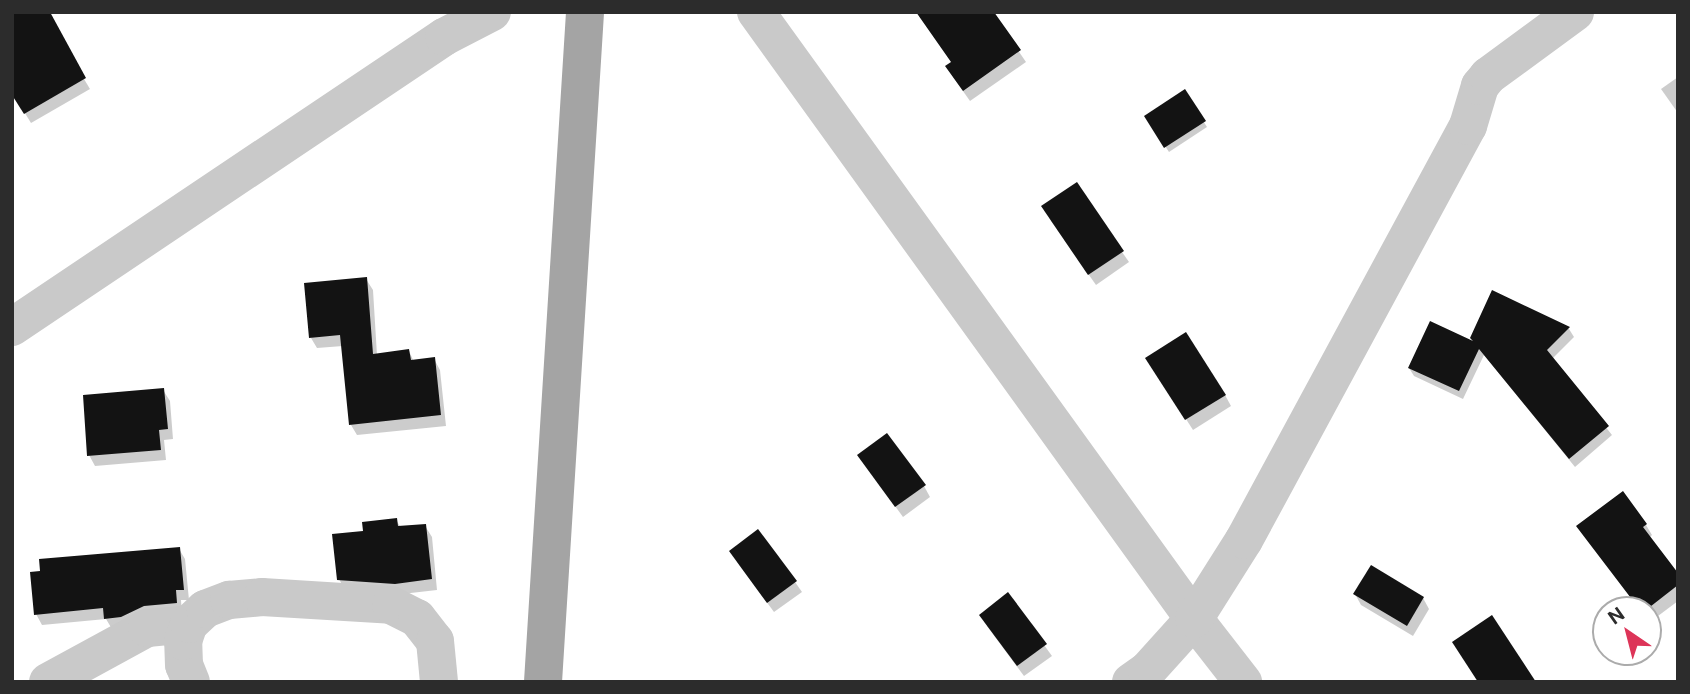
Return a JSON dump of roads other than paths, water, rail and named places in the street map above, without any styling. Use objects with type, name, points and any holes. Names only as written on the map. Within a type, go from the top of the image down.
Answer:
[{"type":"main road","points":[[542,682],[585,12]]},
{"type":"street","points":[[12,327],[443,37],[492,12]]},
{"type":"street","points":[[756,12],[1194,619],[1243,682]]},
{"type":"street","points":[[1131,682],[1147,671],[1194,619],[1244,540],[1461,138],[1480,86],[1488,76],[1575,12]]},
{"type":"street","points":[[191,682],[184,665],[183,641],[189,624],[205,609],[229,600],[262,597],[391,605],[417,618],[435,642],[439,682]]},
{"type":"street","points":[[48,682],[147,628],[189,624]]}]
